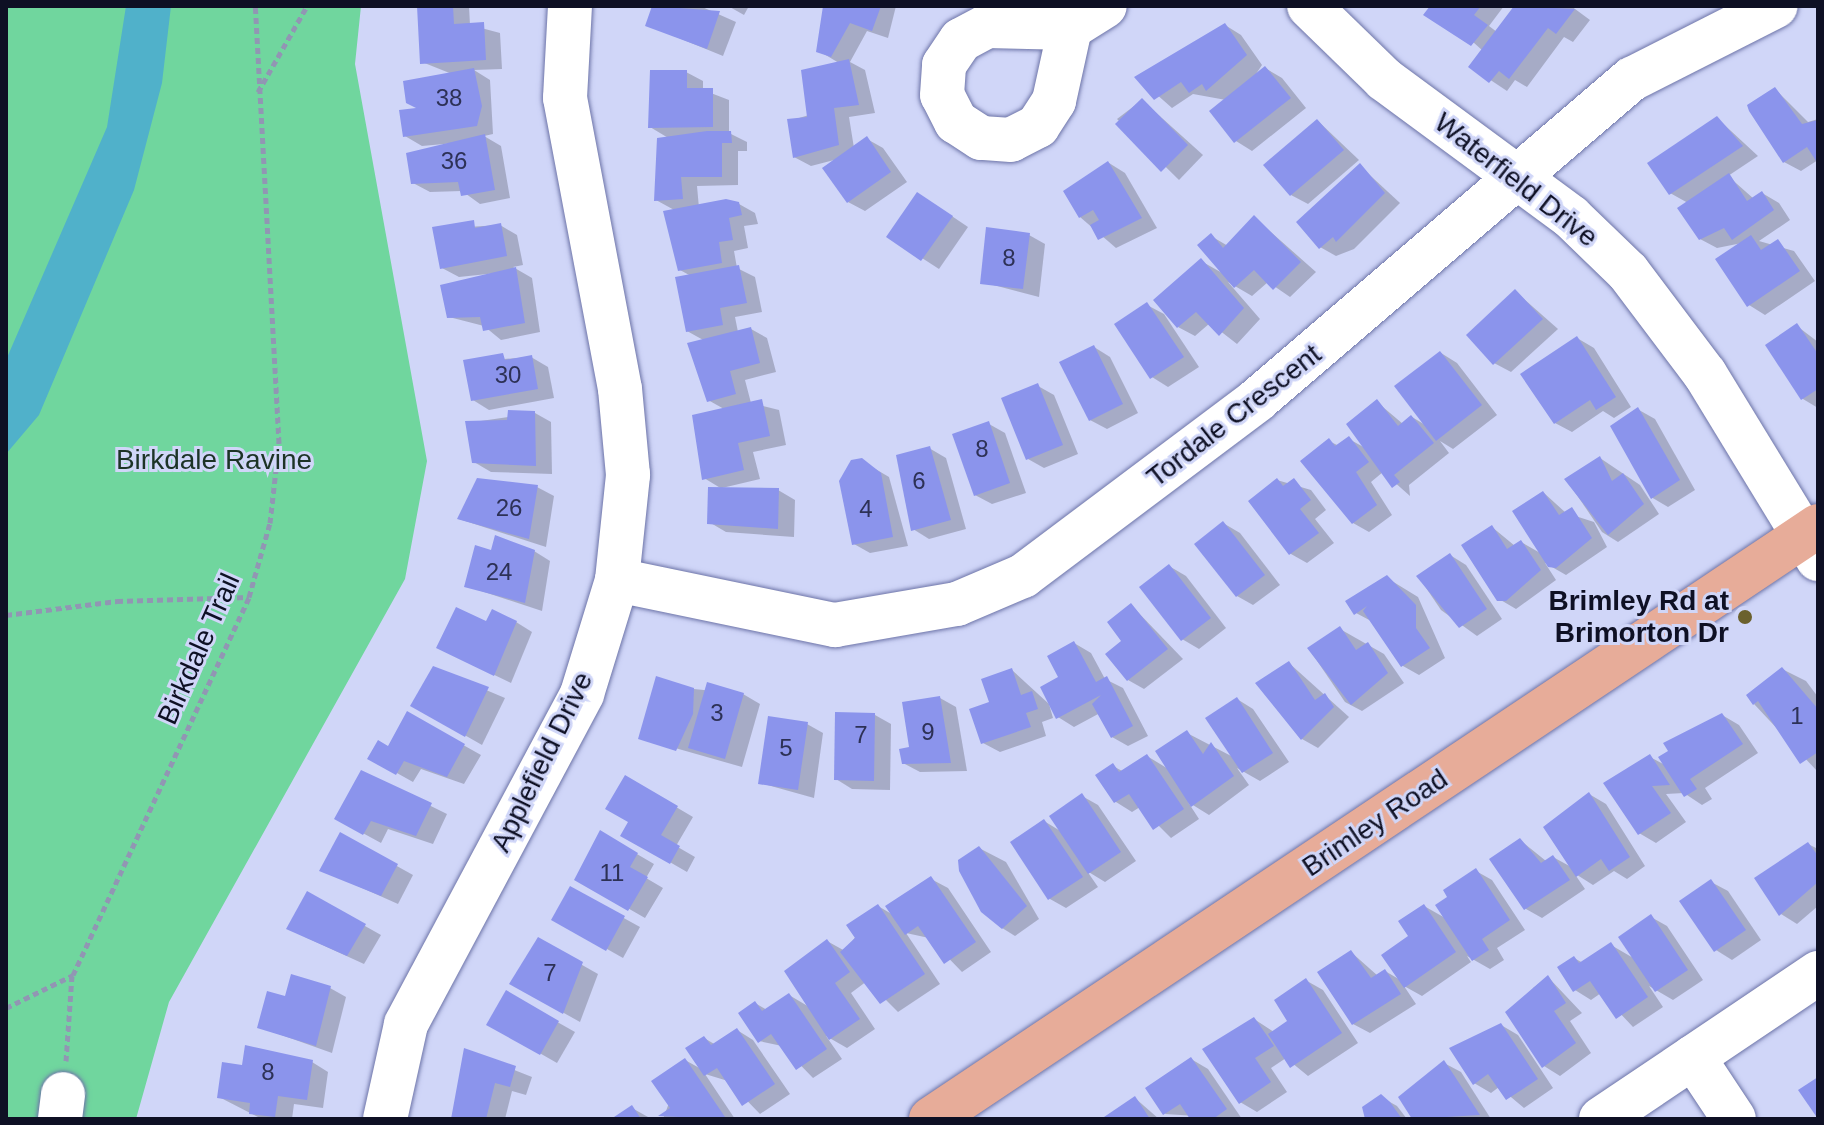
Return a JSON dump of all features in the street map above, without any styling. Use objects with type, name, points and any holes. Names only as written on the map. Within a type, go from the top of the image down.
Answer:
[{"type":"main road","name":"Brimley Road","points":[[931,1119],[1813,540]]},
{"type":"street","name":"Applefield Drive","points":[[385,1119],[411,1011],[582,694],[617,580],[628,475],[617,374],[565,98],[570,6]]},
{"type":"street","name":"Waterfield Drive","points":[[1309,6],[1384,79],[1517,175],[1628,272],[1705,374],[1813,540]]},
{"type":"street","name":"Tordale Crescent","points":[[617,580],[835,625],[957,604],[1023,576],[1269,390],[1632,79],[1776,6]]},
{"type":"street","points":[[1601,1119],[1818,973]]},
{"type":"street","points":[[1693,1057],[1734,1119]]},
{"type":"path","name":"Birkdale Trail","points":[[73,975],[249,597],[270,523],[279,443],[256,94],[255,6]]},
{"type":"path","points":[[256,94],[307,6]]},
{"type":"path","points":[[9,615],[249,597]]},
{"type":"path","points":[[6,1008],[73,975]]},
{"type":"path","points":[[62,1106],[73,975]]},
{"type":"green space","name":"Birkdale Ravine","points":[[6,6],[361,6],[355,64],[427,461],[405,579],[169,1002],[136,1119],[6,1119]]},
{"type":"water","points":[[126,6],[171,6],[162,83],[134,190],[39,415],[6,454],[6,360],[107,127]]},
{"type":"building","points":[[417,6],[453,6],[454,24],[484,22],[486,60],[420,64]]},
{"type":"building","points":[[652,6],[720,11],[707,49],[645,26]]},
{"type":"building","points":[[823,6],[881,6],[872,31],[850,23],[831,57],[816,52]]},
{"type":"building","points":[[1430,6],[1481,6],[1474,15],[1488,25],[1471,46],[1423,15]]},
{"type":"building","points":[[1514,6],[1575,9],[1556,34],[1548,28],[1509,79],[1499,71],[1489,83],[1468,67]]},
{"type":"building","points":[[1225,23],[1247,55],[1206,91],[1202,84],[1189,93],[1181,82],[1154,100],[1134,77]]},
{"type":"building","points":[[849,59],[859,105],[834,108],[839,145],[793,158],[787,119],[807,117],[801,70]]},
{"type":"building","points":[[1265,66],[1291,98],[1234,143],[1209,111]]},
{"type":"building","points":[[474,68],[482,106],[477,126],[403,137],[399,110],[416,108],[406,103],[403,81]]},
{"type":"building","points":[[650,70],[687,70],[687,88],[713,88],[713,127],[648,128]]},
{"type":"building","points":[[1775,87],[1802,124],[1818,120],[1818,164],[1807,147],[1783,163],[1749,111],[1747,105]]},
{"type":"building","points":[[1142,98],[1188,145],[1161,172],[1115,124]]},
{"type":"building","points":[[1717,116],[1743,146],[1669,195],[1647,163]]},
{"type":"building","points":[[1317,119],[1344,150],[1290,196],[1263,165]]},
{"type":"building","points":[[731,131],[732,143],[722,143],[722,177],[681,177],[683,199],[654,201],[657,138]]},
{"type":"building","points":[[485,134],[495,190],[461,196],[458,182],[411,184],[406,153]]},
{"type":"building","points":[[867,136],[891,172],[847,203],[822,168]]},
{"type":"building","points":[[1108,161],[1142,218],[1098,240],[1090,225],[1099,220],[1093,210],[1079,218],[1063,191]]},
{"type":"building","points":[[1360,163],[1385,193],[1336,242],[1333,237],[1319,249],[1296,222]]},
{"type":"building","points":[[1729,173],[1747,201],[1762,191],[1774,210],[1732,240],[1724,228],[1699,240],[1677,208]]},
{"type":"building","points":[[917,192],[953,216],[921,261],[886,237]]},
{"type":"building","points":[[726,199],[739,202],[742,215],[729,218],[733,240],[719,242],[722,263],[678,271],[663,211]]},
{"type":"building","points":[[1254,215],[1301,262],[1273,290],[1254,270],[1234,288],[1197,245],[1211,233],[1223,248]]},
{"type":"building","points":[[474,220],[475,228],[501,223],[507,256],[440,269],[432,227]]},
{"type":"building","points":[[986,227],[1030,233],[1023,289],[980,284]]},
{"type":"building","points":[[1751,235],[1761,250],[1778,239],[1800,271],[1747,307],[1715,259]]},
{"type":"building","points":[[1201,258],[1244,308],[1219,336],[1196,312],[1177,328],[1153,300]]},
{"type":"building","points":[[739,265],[747,303],[720,308],[723,325],[686,332],[675,277]]},
{"type":"building","points":[[516,267],[525,323],[483,331],[480,317],[447,318],[440,285]]},
{"type":"building","points":[[1515,289],[1543,319],[1493,365],[1466,335]]},
{"type":"building","points":[[1147,302],[1184,357],[1150,379],[1114,324]]},
{"type":"building","points":[[1797,323],[1818,354],[1818,389],[1801,400],[1765,345]]},
{"type":"building","points":[[751,327],[760,363],[730,371],[736,394],[707,402],[687,343]]},
{"type":"building","points":[[1577,336],[1616,397],[1596,410],[1590,400],[1554,424],[1520,374]]},
{"type":"building","points":[[1094,345],[1123,404],[1089,421],[1059,362]]},
{"type":"building","points":[[1440,351],[1482,405],[1436,441],[1394,386]]},
{"type":"building","points":[[503,353],[505,360],[532,355],[538,389],[471,401],[463,360]]},
{"type":"building","points":[[1038,383],[1063,445],[1026,460],[1001,398]]},
{"type":"building","points":[[762,399],[770,436],[738,443],[744,470],[702,480],[692,415]]},
{"type":"building","points":[[1377,399],[1398,426],[1411,415],[1434,443],[1394,475],[1400,482],[1392,488],[1346,424]]},
{"type":"building","points":[[1638,407],[1680,480],[1651,499],[1610,426]]},
{"type":"building","points":[[508,410],[535,411],[536,466],[472,463],[465,421],[507,420]]},
{"type":"building","points":[[989,421],[1010,483],[974,496],[952,434]]},
{"type":"building","points":[[1349,436],[1369,462],[1356,472],[1377,505],[1352,524],[1300,461],[1329,438],[1335,446]]},
{"type":"building","points":[[930,446],[951,520],[911,531],[896,455]]},
{"type":"building","points":[[1600,456],[1612,481],[1623,473],[1644,504],[1608,535],[1564,479]]},
{"type":"building","points":[[862,458],[881,473],[893,537],[852,545],[839,481],[851,460]]},
{"type":"building","points":[[477,478],[538,485],[529,539],[457,519]]},
{"type":"building","points":[[1277,478],[1283,486],[1294,478],[1311,500],[1300,509],[1319,533],[1289,555],[1248,501]]},
{"type":"building","points":[[708,487],[779,488],[778,529],[707,524]]},
{"type":"building","points":[[1543,491],[1559,515],[1572,507],[1592,538],[1556,568],[1548,567],[1512,511]]},
{"type":"building","points":[[1223,521],[1265,575],[1236,597],[1194,544]]},
{"type":"building","points":[[1492,525],[1507,549],[1521,540],[1541,570],[1506,601],[1497,601],[1461,545]]},
{"type":"building","points":[[495,535],[535,550],[525,603],[464,587],[475,545],[491,550]]},
{"type":"building","points":[[1450,553],[1487,609],[1459,628],[1416,576]]},
{"type":"building","points":[[1169,564],[1211,618],[1181,641],[1139,587]]},
{"type":"building","points":[[1387,575],[1416,605],[1416,628],[1430,648],[1401,667],[1363,611],[1367,606],[1354,615],[1345,601]]},
{"type":"building","points":[[1131,603],[1168,649],[1127,681],[1105,654],[1121,641],[1107,622]]},
{"type":"building","points":[[456,607],[486,621],[492,609],[517,621],[494,676],[436,648]]},
{"type":"building","points":[[1340,626],[1356,650],[1368,642],[1388,673],[1351,705],[1307,648]]},
{"type":"building","points":[[1074,641],[1096,682],[1107,676],[1133,726],[1111,738],[1092,704],[1101,695],[1056,719],[1040,687],[1058,677],[1047,656]]},
{"type":"building","points":[[1289,661],[1315,700],[1325,693],[1334,707],[1301,740],[1255,683]]},
{"type":"building","points":[[433,666],[489,687],[465,737],[410,706]]},
{"type":"building","points":[[1782,667],[1818,709],[1818,752],[1800,764],[1758,701],[1753,705],[1746,695]]},
{"type":"building","points":[[1012,668],[1021,695],[1032,691],[1038,709],[1026,713],[1031,727],[981,744],[969,709],[989,702],[981,679]]},
{"type":"building","points":[[656,676],[694,688],[693,714],[676,751],[638,739]]},
{"type":"building","points":[[707,682],[744,693],[725,759],[688,748]]},
{"type":"building","points":[[940,696],[951,763],[902,764],[899,749],[909,747],[902,702]]},
{"type":"building","points":[[1237,697],[1273,753],[1242,773],[1205,718]]},
{"type":"building","points":[[407,711],[465,744],[447,777],[404,761],[396,775],[367,759],[378,740],[388,746]]},
{"type":"building","points":[[835,712],[875,713],[874,781],[834,780]]},
{"type":"building","points":[[1722,713],[1743,744],[1690,779],[1697,789],[1684,797],[1658,757],[1668,751],[1663,743]]},
{"type":"building","points":[[768,716],[808,722],[798,790],[758,784]]},
{"type":"building","points":[[1187,730],[1203,754],[1211,742],[1234,776],[1191,807],[1155,751]]},
{"type":"building","points":[[1147,754],[1184,809],[1153,830],[1129,794],[1114,803],[1095,775],[1113,763],[1119,772]]},
{"type":"building","points":[[1650,754],[1670,785],[1652,786],[1671,813],[1638,835],[1603,783]]},
{"type":"building","points":[[361,770],[432,803],[416,836],[371,821],[363,835],[334,819]]},
{"type":"building","points":[[625,775],[678,806],[661,835],[680,846],[670,864],[620,836],[628,822],[605,809]]},
{"type":"building","points":[[1589,792],[1630,857],[1609,871],[1601,859],[1576,877],[1543,827]]},
{"type":"building","points":[[1082,793],[1121,852],[1088,874],[1049,816]]},
{"type":"building","points":[[1044,819],[1083,877],[1048,900],[1010,842]]},
{"type":"building","points":[[600,830],[638,853],[630,867],[648,877],[628,911],[574,880]]},
{"type":"building","points":[[340,832],[398,864],[381,896],[319,871]]},
{"type":"building","points":[[1520,838],[1541,863],[1553,855],[1570,880],[1524,910],[1489,859]]},
{"type":"building","points":[[1808,842],[1818,856],[1818,882],[1779,916],[1754,878]]},
{"type":"building","points":[[979,846],[1027,906],[1002,929],[981,912],[959,871],[958,860]]},
{"type":"building","points":[[1476,868],[1510,920],[1482,939],[1489,950],[1472,961],[1435,905],[1447,897],[1443,890]]},
{"type":"building","points":[[931,876],[976,942],[944,964],[918,926],[905,935],[885,906]]},
{"type":"building","points":[[1711,879],[1746,930],[1714,952],[1679,901]]},
{"type":"building","points":[[570,886],[625,916],[606,951],[551,920]]},
{"type":"building","points":[[307,891],[366,924],[347,956],[286,929]]},
{"type":"building","points":[[878,904],[925,974],[880,1004],[840,952],[855,938],[846,925]]},
{"type":"building","points":[[1424,904],[1456,952],[1404,988],[1381,955],[1408,936],[1398,921]]},
{"type":"building","points":[[1651,914],[1688,970],[1655,992],[1618,937]]},
{"type":"building","points":[[538,937],[583,962],[563,1014],[509,984]]},
{"type":"building","points":[[827,939],[850,972],[835,983],[860,1019],[829,1040],[784,971]]},
{"type":"building","points":[[1611,942],[1648,997],[1616,1019],[1590,981],[1573,992],[1557,967],[1574,956],[1579,963]]},
{"type":"building","points":[[1351,950],[1371,978],[1385,969],[1401,994],[1352,1025],[1317,972]]},
{"type":"building","points":[[291,974],[331,986],[316,1046],[257,1028],[267,991],[285,996]]},
{"type":"building","points":[[1548,975],[1566,1003],[1554,1011],[1576,1043],[1542,1068],[1505,1012]]},
{"type":"building","points":[[1306,978],[1342,1033],[1290,1068],[1268,1034],[1287,1021],[1274,1000]]},
{"type":"building","points":[[506,990],[559,1021],[540,1055],[486,1025]]},
{"type":"building","points":[[789,993],[827,1049],[796,1070],[771,1034],[758,1043],[738,1013],[755,1001],[762,1011]]},
{"type":"building","points":[[1254,1017],[1274,1046],[1255,1058],[1271,1082],[1239,1104],[1202,1049]]},
{"type":"building","points":[[1501,1023],[1538,1079],[1506,1100],[1488,1074],[1473,1085],[1449,1048]]},
{"type":"building","points":[[737,1028],[775,1084],[742,1106],[717,1068],[704,1076],[685,1048],[704,1036],[711,1045]]},
{"type":"building","points":[[245,1045],[313,1060],[307,1100],[278,1096],[275,1117],[249,1114],[250,1103],[217,1098],[222,1062],[242,1065]]},
{"type":"building","points":[[464,1048],[516,1066],[510,1087],[495,1083],[486,1119],[451,1119]]},
{"type":"building","points":[[1191,1057],[1227,1109],[1213,1119],[1190,1119],[1180,1104],[1163,1115],[1145,1088]]},
{"type":"building","points":[[685,1058],[725,1117],[722,1119],[658,1116],[670,1108],[651,1081]]},
{"type":"building","points":[[1444,1060],[1480,1115],[1412,1119],[1398,1097]]},
{"type":"building","points":[[1818,1077],[1818,1119],[1798,1090]]},
{"type":"building","points":[[1381,1094],[1402,1119],[1365,1119],[1362,1107]]},
{"type":"building","points":[[1135,1096],[1150,1119],[1105,1119],[1104,1117]]},
{"type":"building","points":[[632,1105],[641,1119],[611,1119]]},
{"type":"place","name":"Brimley Rd at Brimorton Dr","points":[[1745,617]]}]
